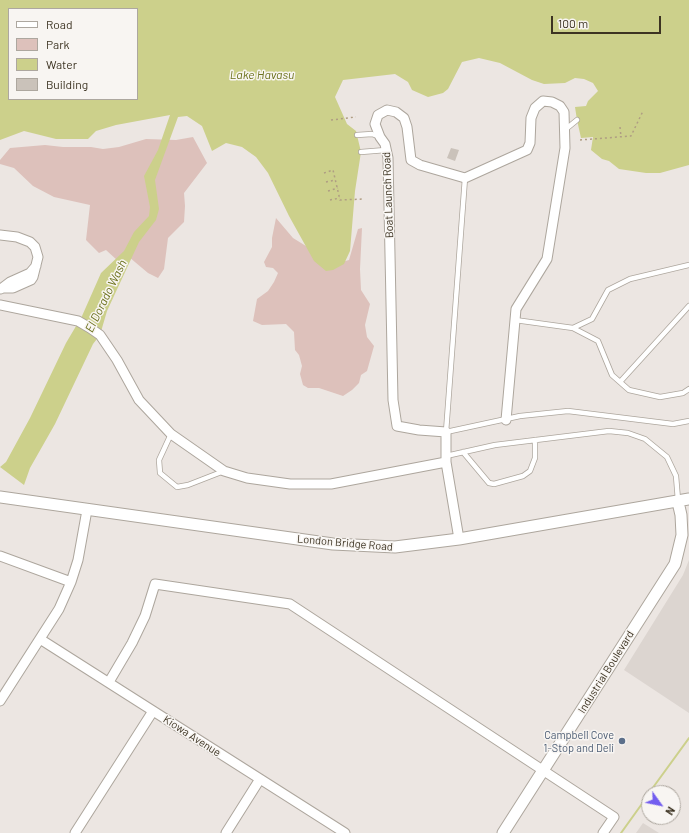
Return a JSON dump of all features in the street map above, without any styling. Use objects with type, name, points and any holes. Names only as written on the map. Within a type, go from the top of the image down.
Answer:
[{"type":"street","points":[[465,178],[527,150],[530,143],[531,118],[535,108],[543,101],[552,102],[560,106],[564,112],[566,130],[565,148],[546,259],[516,309],[506,420]]},
{"type":"street","name":"Boat Launch Road","points":[[446,432],[419,430],[398,426],[393,400],[386,144],[380,137],[375,124],[378,115],[387,110],[396,112],[404,118],[407,127],[411,160],[420,165],[465,178]]},
{"type":"street","points":[[0,235],[17,236],[30,242],[37,252],[38,257],[31,280],[14,288],[1,289]]},
{"type":"street","points":[[0,305],[78,321],[100,335],[118,360],[139,400],[171,434],[224,471],[247,478],[290,484],[331,484],[446,459]]},
{"type":"street","points":[[446,432],[446,459],[459,539]]},
{"type":"street","name":"London Bridge Road","points":[[0,497],[333,544],[395,548],[459,539],[689,499]]},
{"type":"street","name":"Industrial Boulevard","points":[[503,833],[675,564],[682,536],[681,515],[678,502]]},
{"type":"street","points":[[0,701],[60,609],[78,560],[87,510]]},
{"type":"street","points":[[0,556],[71,582]]},
{"type":"street","points":[[109,682],[132,643],[144,616],[155,584],[290,604],[614,817],[603,833]]},
{"type":"street","name":"Kiowa Avenue","points":[[40,639],[345,833]]},
{"type":"street","points":[[75,833],[154,711]]},
{"type":"street","points":[[226,833],[260,780]]},
{"type":"lane","points":[[566,130],[569,125],[577,120]]},
{"type":"lane","points":[[357,135],[372,134],[380,137]]},
{"type":"lane","points":[[361,152],[386,150]]},
{"type":"lane","points":[[465,178],[446,432],[520,416],[568,411],[673,424],[689,421]]},
{"type":"lane","points":[[573,328],[592,319],[608,290],[630,279],[689,265]]},
{"type":"lane","points":[[620,382],[689,306]]},
{"type":"lane","points":[[515,320],[573,328],[598,341],[612,375],[629,390],[660,397],[683,393],[689,389]]},
{"type":"lane","points":[[446,459],[463,452],[495,445],[609,431],[628,433],[638,436],[652,444],[667,457],[676,476],[678,502]]},
{"type":"lane","points":[[171,434],[159,460],[160,473],[177,487],[188,485],[224,471]]},
{"type":"lane","points":[[463,452],[489,483],[494,484],[523,476],[530,471],[535,458],[535,440]]},
{"type":"path","points":[[580,140],[631,136],[643,111]]},
{"type":"path","points":[[331,120],[356,117]]},
{"type":"path","points":[[620,127],[621,137]]},
{"type":"path","points":[[324,173],[333,170],[340,198]]},
{"type":"path","points":[[326,182],[336,180]]},
{"type":"path","points":[[328,191],[338,188]]},
{"type":"path","points":[[330,200],[340,198],[340,200],[364,199]]},
{"type":"shaded area","points":[[689,560],[689,713],[624,670],[683,575]]},
{"type":"shaded area","points":[[642,825],[646,825],[659,833],[636,833]]},
{"type":"green space","points":[[193,137],[207,163],[184,193],[184,222],[168,238],[164,269],[158,278],[148,273],[129,257],[118,261],[106,250],[99,253],[86,240],[90,205],[54,197],[33,186],[14,168],[0,164],[0,160],[10,148],[45,145],[103,149],[119,147],[146,139],[176,140]]},
{"type":"green space","points":[[276,218],[293,238],[335,264],[349,260],[358,229],[362,228],[360,269],[361,290],[370,304],[365,325],[367,337],[374,346],[367,371],[361,375],[359,383],[343,396],[319,388],[308,388],[303,385],[300,374],[302,366],[299,355],[295,350],[294,332],[286,324],[262,325],[253,321],[257,299],[268,291],[278,273],[273,268],[266,267],[264,262],[272,247],[272,238]]},
{"type":"water","name":"Lake Havasu","points":[[0,0],[689,0],[689,165],[660,173],[646,173],[619,169],[609,161],[602,159],[591,150],[593,137],[581,138],[575,107],[586,106],[588,101],[598,91],[593,83],[584,79],[575,78],[565,83],[544,84],[532,80],[500,63],[479,58],[462,62],[448,89],[443,93],[428,97],[412,90],[408,82],[395,74],[343,80],[335,97],[347,124],[356,131],[361,152],[355,191],[350,251],[344,264],[333,270],[326,271],[314,261],[289,216],[268,173],[256,157],[242,147],[226,143],[212,151],[202,126],[187,116],[178,117],[155,180],[159,209],[156,220],[139,242],[107,311],[100,335],[93,344],[55,424],[30,468],[24,485],[0,467],[6,462],[30,418],[66,343],[82,316],[101,273],[124,251],[134,232],[149,216],[150,207],[144,176],[158,150],[170,115],[116,125],[96,131],[88,139],[56,139],[24,131],[0,140]]},
{"type":"building","points":[[451,148],[459,150],[455,161],[447,158]]},
{"type":"waterway","points":[[655,785],[689,738]]},
{"type":"waterway","points":[[621,833],[641,805]]},
{"type":"place","name":"Campbell Cove 1-Stop and Deli","points":[[622,741]]},
{"type":"water label","name":"El Dorado Wash","points":[[106,296]]}]
